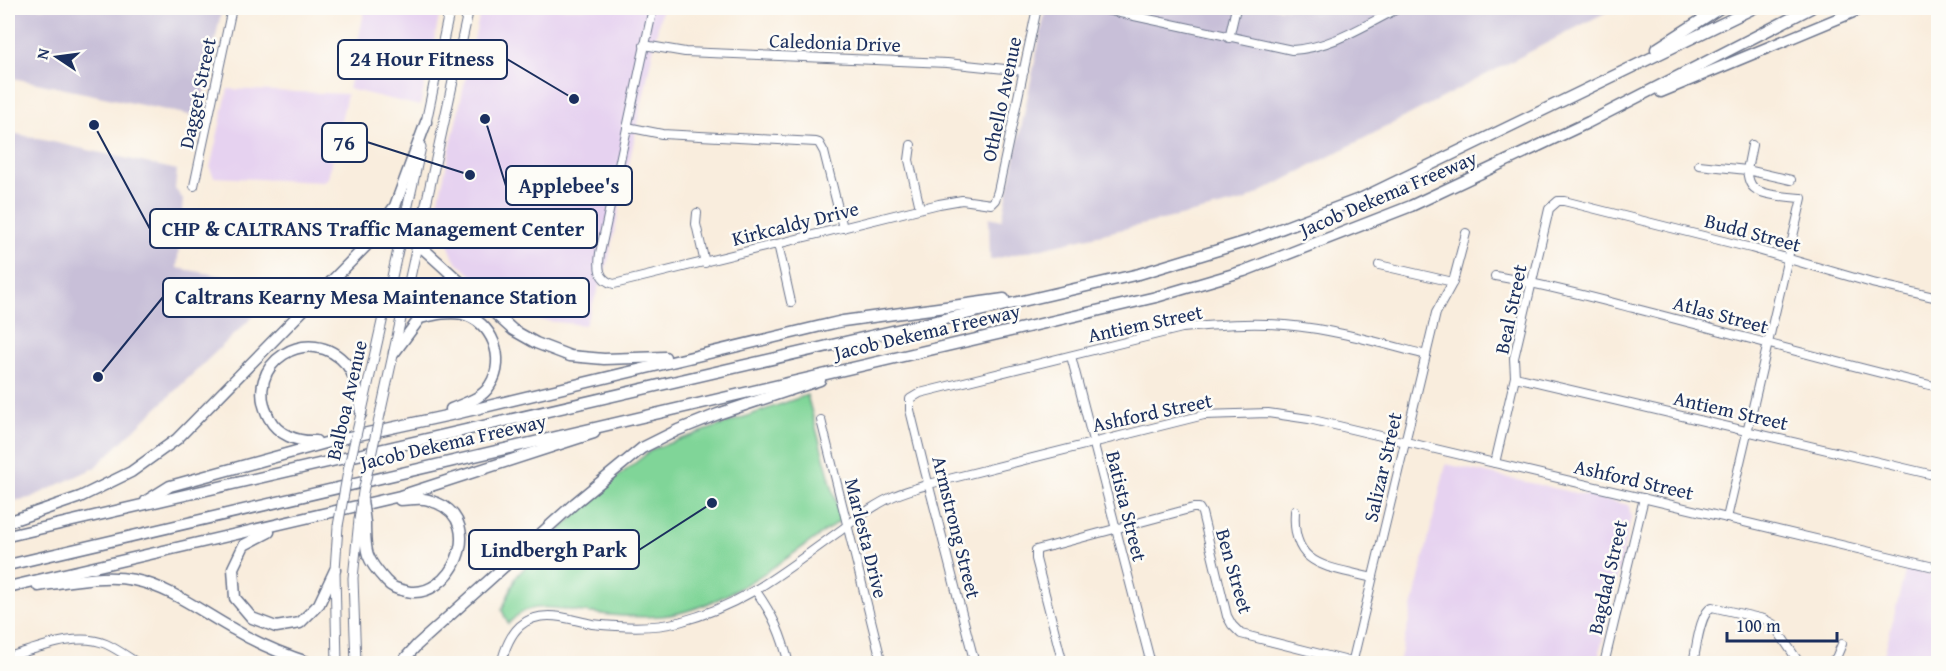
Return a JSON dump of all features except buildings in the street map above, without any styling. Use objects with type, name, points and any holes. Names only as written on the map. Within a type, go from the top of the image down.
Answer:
[{"type":"highway","points":[[1613,76],[1720,8]]},
{"type":"highway","name":"Jacob Dekema Freeway","points":[[8,536],[1139,274],[1251,240],[1362,198],[1754,8]]},
{"type":"highway","name":"Jacob Dekema Freeway","points":[[8,565],[1156,297],[1244,272],[1412,206],[1589,122],[1811,8]]},
{"type":"highway","points":[[1589,122],[1863,8]]},
{"type":"highway","points":[[8,522],[90,492],[130,472],[177,439],[366,246],[394,206],[426,122]]},
{"type":"highway","points":[[417,243],[513,330],[536,343],[570,356],[604,359],[687,357]]},
{"type":"highway","points":[[138,506],[170,486],[340,439],[843,321],[1070,291]]},
{"type":"highway","points":[[394,353],[420,318],[438,314],[463,314],[483,326],[494,342],[499,362],[490,385],[476,399],[420,421]]},
{"type":"highway","points":[[340,439],[303,442],[275,429],[262,404],[264,376],[280,356],[298,347],[316,348],[333,354],[346,365],[354,378],[361,414]]},
{"type":"highway","points":[[400,663],[417,645],[575,503],[642,448],[718,414],[871,362]]},
{"type":"highway","points":[[8,588],[285,524],[368,500],[400,496],[663,411]]},
{"type":"highway","points":[[425,498],[446,507],[459,521],[461,540],[456,563],[440,584],[415,594],[392,588],[371,565],[362,521],[368,500],[425,498]]},
{"type":"highway","points":[[285,524],[244,545],[232,568],[235,598],[252,618],[276,627],[300,623],[319,604],[335,570]]},
{"type":"highway","points":[[8,588],[110,579],[132,580],[156,587],[271,649],[313,663]]},
{"type":"main road","name":"Balboa Avenue","points":[[337,663],[335,570],[338,526],[349,465],[450,8]]},
{"type":"main road","points":[[464,8],[465,27]]},
{"type":"main road","name":"Balboa Avenue","points":[[368,500],[381,410],[469,8]]},
{"type":"main road","points":[[356,663],[353,578],[362,521]]},
{"type":"street","points":[[8,12],[9,8]]},
{"type":"street","name":"Dagget Street","points":[[194,186],[232,8]]},
{"type":"street","points":[[653,8],[627,127],[662,134],[816,142],[822,146],[824,152],[843,228]]},
{"type":"street","name":"Othello Avenue","points":[[996,197],[1037,8]]},
{"type":"street","points":[[1097,8],[1292,50],[1309,49],[1332,43],[1399,8]]},
{"type":"street","points":[[1229,38],[1236,8]]},
{"type":"street","name":"Caledonia Drive","points":[[644,45],[685,52],[947,63],[1024,71]]},
{"type":"street","name":"Kirkcaldy Drive","points":[[627,127],[598,263],[601,277],[607,282],[621,284],[920,208],[962,200],[991,204],[996,197]]},
{"type":"street","points":[[911,145],[909,160],[920,208]]},
{"type":"street","points":[[1727,518],[1802,198],[1785,197],[1754,189],[1747,170],[1752,145]]},
{"type":"street","points":[[1699,165],[1747,170],[1791,180]]},
{"type":"street","name":"Budd Street","points":[[1558,201],[1707,237],[1872,283],[1938,298]]},
{"type":"street","name":"Beal Street","points":[[1495,463],[1515,377],[1514,358],[1549,209],[1558,201]]},
{"type":"street","points":[[697,213],[696,224],[705,262]]},
{"type":"street","name":"Salizar Street","points":[[1352,663],[1436,313],[1453,282],[1466,233]]},
{"type":"street","points":[[778,244],[791,302]]},
{"type":"street","points":[[1379,265],[1453,282]]},
{"type":"street","name":"Atlas Street","points":[[1495,276],[1532,282],[1938,387]]},
{"type":"street","name":"Antiem Street","points":[[910,399],[920,393],[1182,328],[1283,325],[1322,330],[1426,355]]},
{"type":"street","name":"Batista Street","points":[[1071,356],[1151,663]]},
{"type":"street","name":"Antiem Street","points":[[1515,377],[1938,476]]},
{"type":"street","name":"Armstrong Street","points":[[910,399],[910,410],[975,663]]},
{"type":"street","name":"Ashford Street","points":[[501,663],[505,646],[512,633],[527,621],[548,616],[623,627],[638,627],[675,623],[725,608],[756,591],[847,526],[894,496],[929,484],[1204,415],[1268,413],[1309,419],[1938,568]]},
{"type":"street","name":"Marlesta Drive","points":[[821,420],[882,663]]},
{"type":"street","name":"Bagdad Street","points":[[1604,663],[1644,498]]},
{"type":"street","name":"Ben Street","points":[[1116,528],[1174,512],[1199,508],[1227,616],[1232,625],[1241,634],[1253,639],[1352,663]]},
{"type":"street","points":[[1295,511],[1294,533],[1299,547],[1311,561],[1372,578]]},
{"type":"street","points":[[1063,663],[1036,559],[1036,550],[1116,528]]},
{"type":"street","points":[[756,591],[772,614],[781,633],[789,663]]},
{"type":"street","points":[[1696,663],[1694,658],[1704,616],[1707,609],[1712,607],[1764,619],[1773,624],[1800,663]]},
{"type":"street","points":[[8,657],[69,641],[85,640],[105,643],[139,663]]},
{"type":"street","points":[[1828,663],[1836,658],[1842,644]]},
{"type":"shaded area","points":[[16,8],[222,8],[199,117],[8,77],[8,45]]},
{"type":"shaded area","points":[[365,8],[441,8],[420,106],[348,89]]},
{"type":"shaded area","points":[[481,8],[662,8],[608,262],[585,325],[518,318],[454,259],[436,213]]},
{"type":"shaded area","points":[[1046,8],[1614,8],[1244,201],[990,260],[989,217],[1002,220]]},
{"type":"shaded area","points":[[228,89],[347,94],[328,178],[323,182],[214,177],[210,168]]},
{"type":"shaded area","points":[[8,132],[177,170],[175,189],[183,199],[177,268],[284,287],[94,468],[30,498],[8,502]]},
{"type":"shaded area","points":[[1446,464],[1629,505],[1631,518],[1597,663],[1399,663]]},
{"type":"shaded area","points":[[1906,568],[1938,576],[1938,663],[1882,663]]},
{"type":"green space","points":[[807,395],[841,520],[755,579],[708,604],[684,612],[661,616],[632,616],[537,608],[524,611],[508,624],[502,610],[516,577],[607,485],[653,449]]},
{"type":"place","name":"24 Hour Fitness","points":[[574,99]]},
{"type":"place","name":"Applebee's","points":[[485,119]]},
{"type":"place","name":"CHP & CALTRANS Traffic Management Center","points":[[94,125]]},
{"type":"place","name":"76","points":[[470,175]]},
{"type":"place","name":"Caltrans Kearny Mesa Maintenance Station","points":[[98,377]]},
{"type":"place","name":"Lindbergh Park","points":[[712,503]]}]
